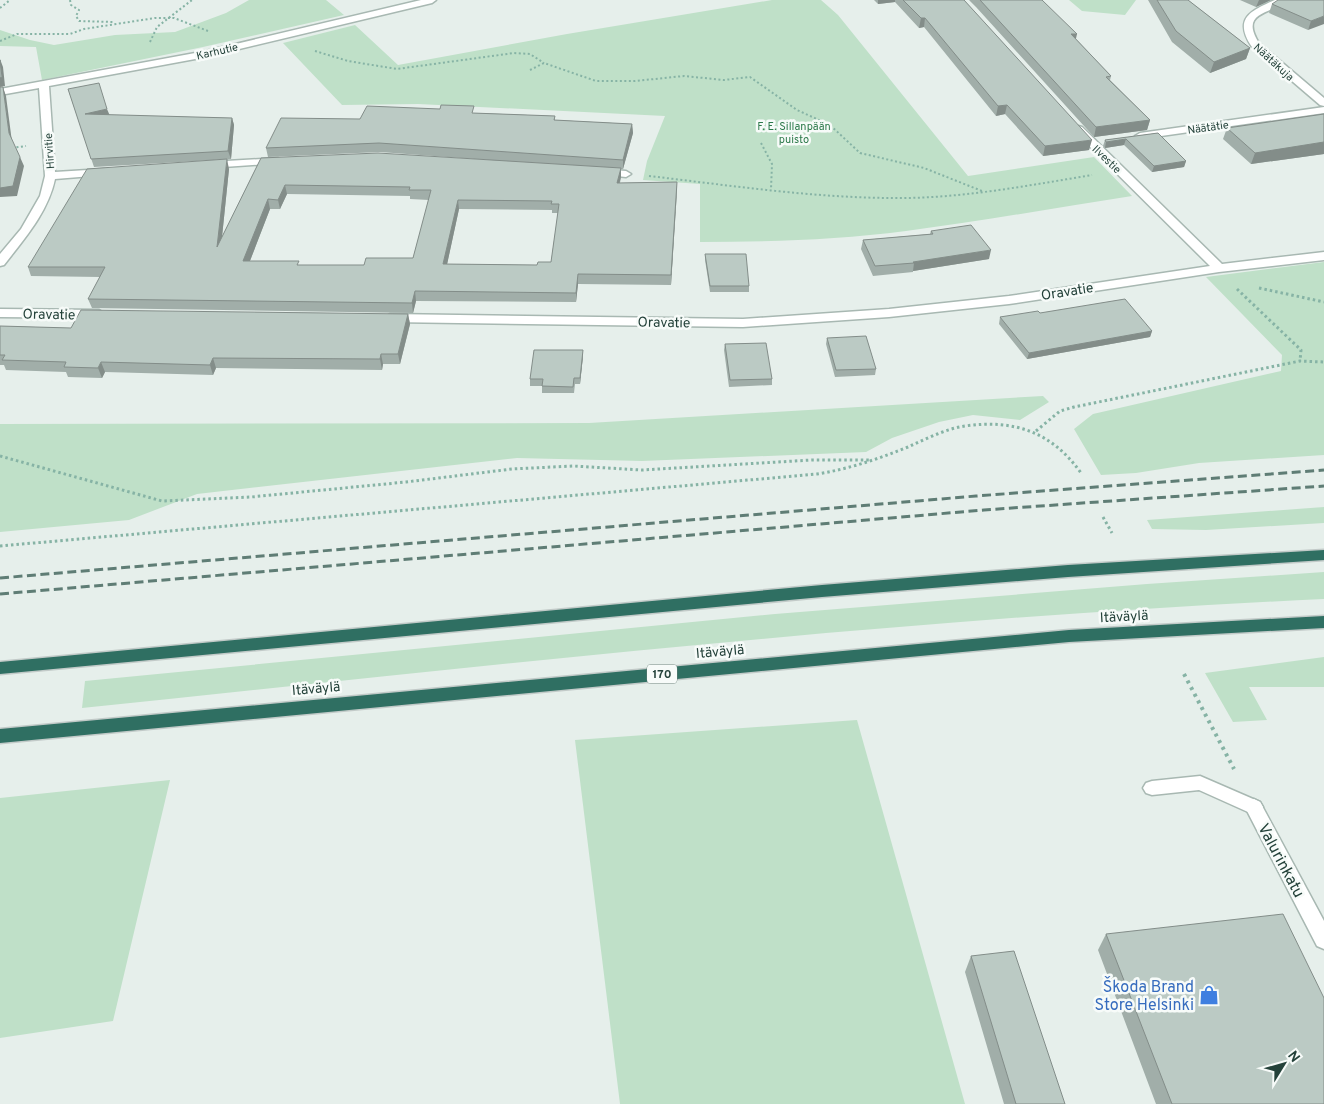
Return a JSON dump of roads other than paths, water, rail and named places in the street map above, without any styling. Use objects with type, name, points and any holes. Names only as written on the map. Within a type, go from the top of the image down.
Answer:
[{"type":"highway","points":[[0,668],[832,590],[1068,571],[1324,555]]},
{"type":"highway","name":"Itäväylä","points":[[0,736],[1069,636],[1324,622]]},
{"type":"street","name":"Karhutie","points":[[0,92],[206,54],[432,0]]},
{"type":"street","name":"Näätäkuja","points":[[1283,0],[1250,17],[1246,25],[1247,35],[1267,56],[1324,103]]},
{"type":"street","name":"Hirvitie","points":[[0,262],[26,230],[46,196],[50,176],[44,85]]},
{"type":"street","name":"Näätätie","points":[[1130,138],[1324,110]]},
{"type":"street","name":"Ilvestie","points":[[1067,118],[1219,268]]},
{"type":"street","points":[[1091,143],[1111,140]]},
{"type":"street","points":[[202,165],[286,161]]},
{"type":"street","points":[[50,176],[117,171]]},
{"type":"street","points":[[590,171],[626,174]]},
{"type":"street","name":"Oravatie","points":[[380,318],[743,323],[888,313],[1009,300],[1219,268],[1324,256]]},
{"type":"street","name":"Oravatie","points":[[0,313],[110,315]]},
{"type":"street","name":"Valurinkatu","points":[[1152,788],[1200,783],[1254,807],[1324,940]]},
{"type":"railway","points":[[0,578],[976,496],[1324,470]]},
{"type":"railway","points":[[0,594],[984,510],[1324,486]]},
{"type":"place","name":"Škoda Brand Store Helsinki","points":[[1209,995]]},
{"type":"park label","name":"F. E. Sillanpään puisto","points":[[794,132]]}]
